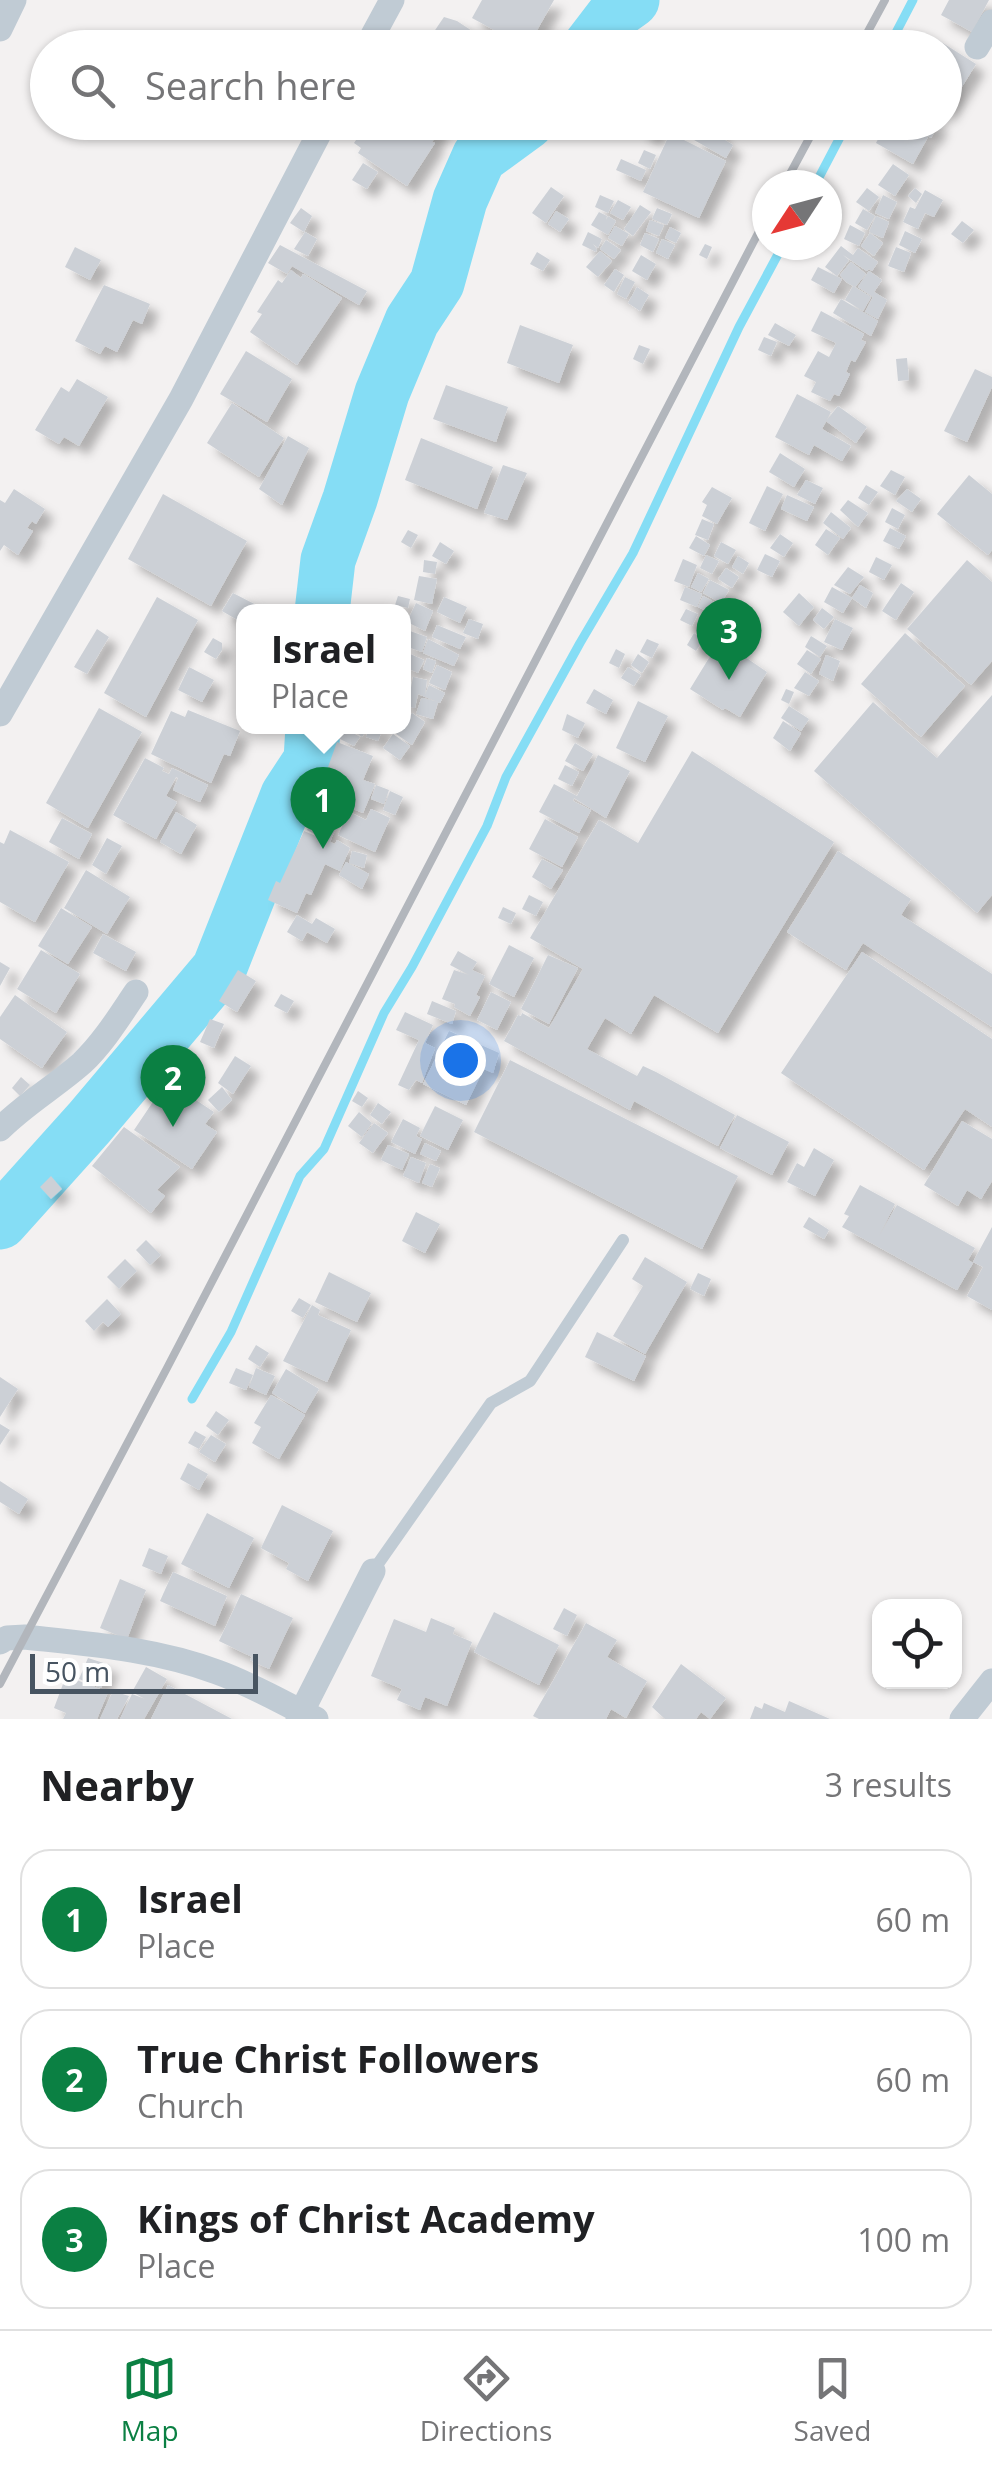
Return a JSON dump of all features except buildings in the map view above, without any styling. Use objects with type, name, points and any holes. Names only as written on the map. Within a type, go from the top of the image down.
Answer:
[{"type":"street","points":[[376,30],[392,0]]},
{"type":"street","points":[[977,47],[992,22]]},
{"type":"street","points":[[0,713],[181,399],[316,140]]},
{"type":"street","points":[[0,1129],[80,1064],[106,1037],[136,992]]},
{"type":"street","points":[[0,1642],[25,1637],[181,1660],[233,1678],[306,1717],[373,1571]]},
{"type":"street","points":[[962,1719],[992,1682]]},
{"type":"lane","points":[[373,1571],[491,1403],[530,1381],[624,1240]]},
{"type":"waterway","points":[[603,30],[618,10],[632,0]]},
{"type":"waterway","points":[[897,30],[913,0]]},
{"type":"waterway","points":[[323,604],[328,560],[382,393],[412,321],[437,283],[460,200],[479,157],[502,140]]},
{"type":"waterway","points":[[823,170],[839,140]]},
{"type":"waterway","points":[[192,1399],[231,1332],[300,1176],[324,1149],[384,1013],[487,826],[506,777],[633,553],[739,327],[775,260]]},
{"type":"waterway","points":[[0,1222],[219,969],[288,795],[311,760],[313,734]]},
{"type":"railway","points":[[869,30],[885,0]]},
{"type":"railway","points":[[792,170],[808,140]]},
{"type":"railway","points":[[0,1684],[752,245]]},
{"type":"place","name":"Kings of Christ Academy","points":[[729,680]]},
{"type":"place","name":"Israel","points":[[323,849]]},
{"type":"place","name":"True Christ Followers","points":[[173,1127]]}]
